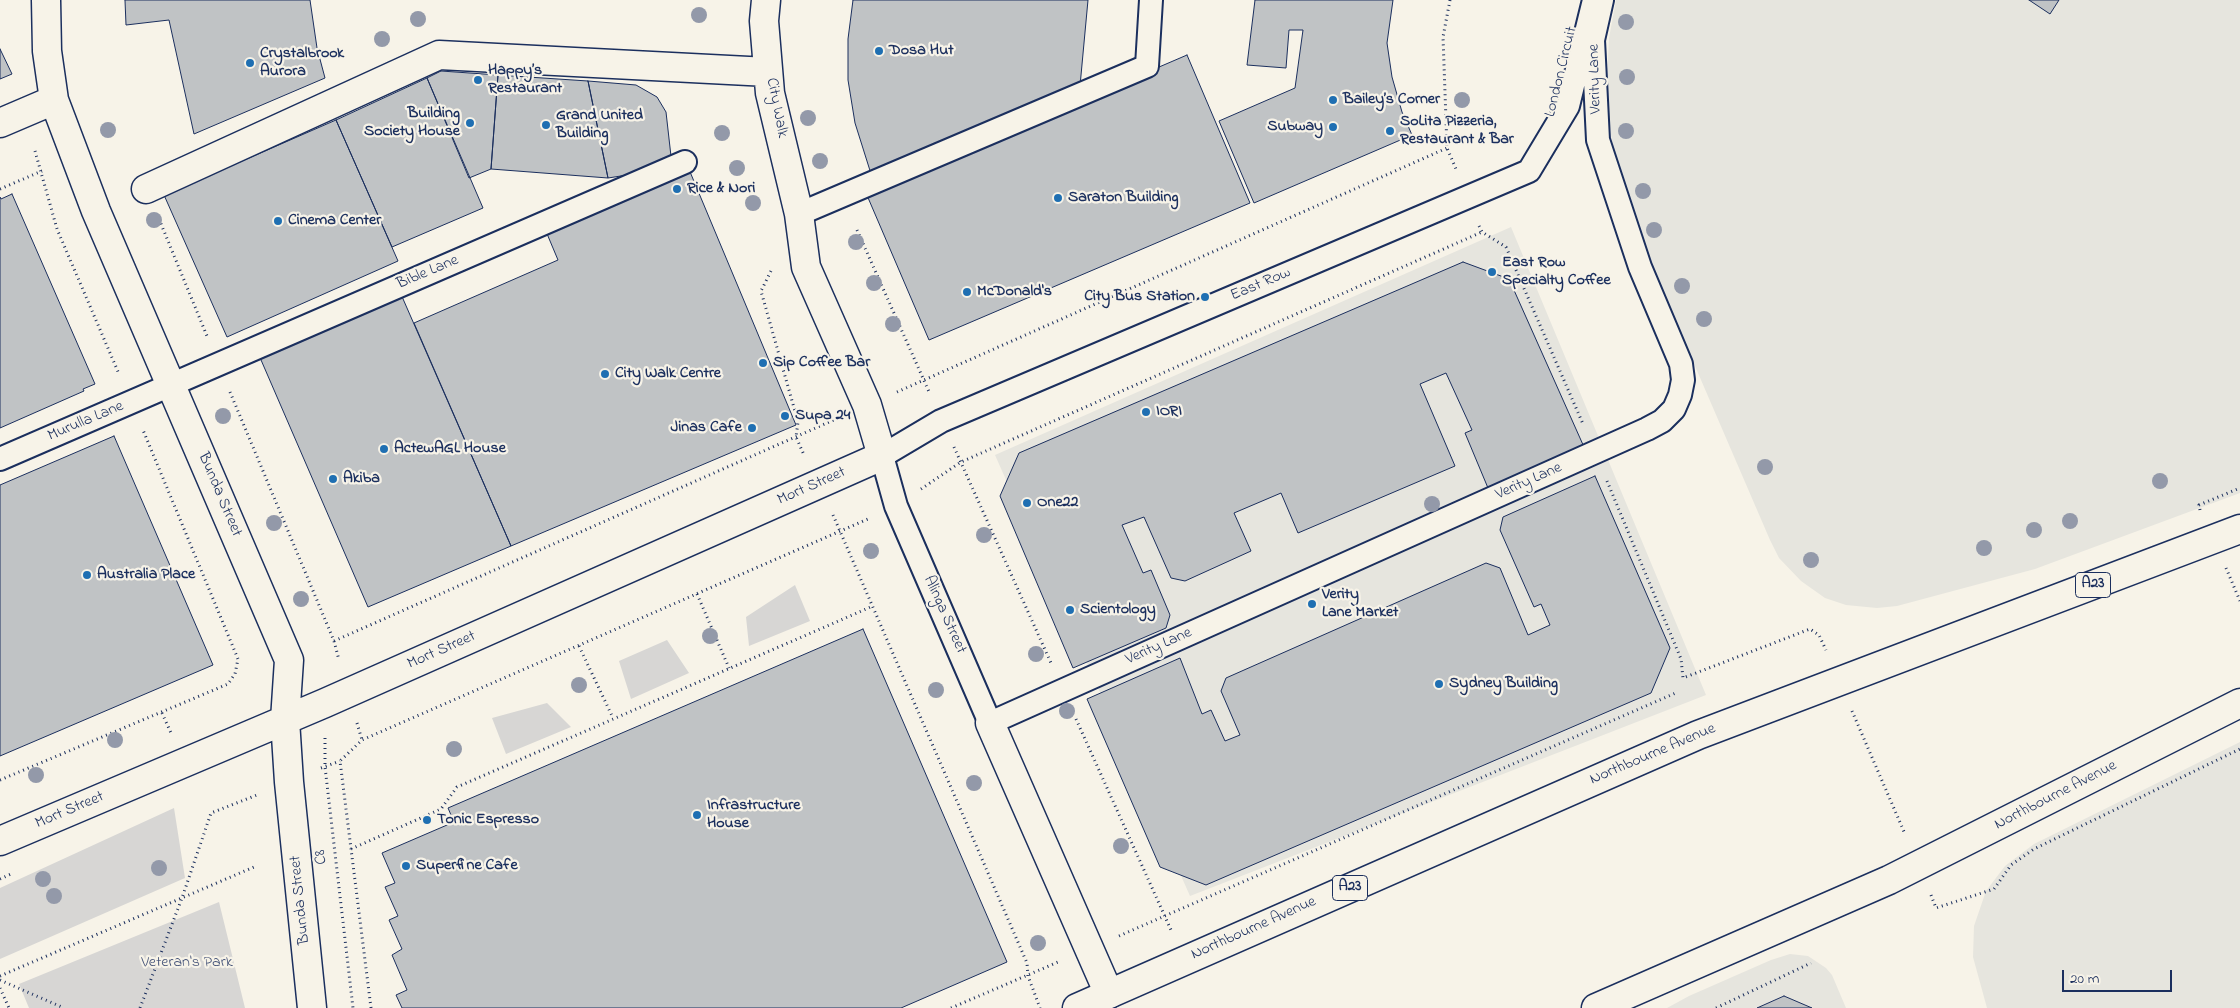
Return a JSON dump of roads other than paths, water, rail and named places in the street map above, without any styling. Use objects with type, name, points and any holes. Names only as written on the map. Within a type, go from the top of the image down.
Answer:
[{"type":"main road","name":"Bunda Street","points":[[46,0],[47,51],[54,100],[96,210],[289,660],[285,720],[289,782],[312,1008]]},
{"type":"main road","name":"City Walk","points":[[766,0],[764,21],[770,93],[799,214]]},
{"type":"main road","points":[[146,189],[439,55],[768,72]]},
{"type":"main road","points":[[0,123],[54,100]]},
{"type":"main road","name":"Alinga Street","points":[[799,214],[806,267],[867,405],[882,456]]},
{"type":"main road","name":"Mort Street","points":[[0,841],[325,703],[882,456]]},
{"type":"main road","name":"Northbourne Avenue","points":[[1077,1008],[1112,1001],[1698,735],[2240,529]]},
{"type":"main road","name":"Northbourne Avenue","points":[[1596,1008],[1782,928],[1918,865],[2240,703]]},
{"type":"main road","name":"Alinga Street","points":[[990,723],[1112,1001]]},
{"type":"lane","points":[[799,214],[1147,66],[1151,0]]},
{"type":"lane","name":"London Circuit","points":[[1529,171],[1557,103],[1580,0]]},
{"type":"lane","name":"London Circuit","points":[[1529,171],[1568,106],[1594,0]]},
{"type":"lane","name":"Verity Lane","points":[[990,723],[1596,452],[1662,421],[1674,409],[1680,395],[1683,380],[1681,364],[1640,267],[1598,140],[1593,40],[1602,0]]},
{"type":"lane","name":"Bible Lane","points":[[172,385],[685,162]]},
{"type":"lane","name":"East Row","points":[[882,456],[941,421],[1529,171]]},
{"type":"lane","name":"Murulla Lane","points":[[0,459],[172,385]]},
{"type":"lane","name":"Alinga Street","points":[[882,456],[896,506],[990,723]]},
{"type":"place","name":"Dosa Hut","points":[[879,51]]},
{"type":"place","name":"Crystalbrook Aurora","points":[[250,63]]},
{"type":"place","name":"Happy’s Restaurant","points":[[478,80]]},
{"type":"place","name":"Bailey’s Corner","points":[[1333,100]]},
{"type":"place","name":"Building Society House","points":[[470,123]]},
{"type":"place","name":"Grand United Building","points":[[546,125]]},
{"type":"place","name":"Subway","points":[[1333,127]]},
{"type":"place","name":"SoLita Pizzeria, Restaurant & Bar","points":[[1390,131]]},
{"type":"place","name":"Rice & Nori","points":[[677,189]]},
{"type":"place","name":"Saraton Building","points":[[1058,198]]},
{"type":"place","name":"Cinema Center","points":[[278,221]]},
{"type":"place","name":"East Row Specialty Coffee","points":[[1492,272]]},
{"type":"place","name":"McDonald's","points":[[967,292]]},
{"type":"place","name":"City Bus Station","points":[[1205,297]]},
{"type":"place","name":"Sip Coffee Bar","points":[[763,363]]},
{"type":"place","name":"City Walk Centre","points":[[605,374]]},
{"type":"place","name":"IORI","points":[[1146,412]]},
{"type":"place","name":"Supa 24","points":[[785,416]]},
{"type":"place","name":"Jinas Cafe","points":[[752,428]]},
{"type":"place","name":"ActewAGL House","points":[[384,449]]},
{"type":"place","name":"Akiba","points":[[333,479]]},
{"type":"place","name":"One22","points":[[1027,503]]},
{"type":"place","name":"Australia Place","points":[[87,575]]},
{"type":"place","name":"Verity Lane Market","points":[[1312,604]]},
{"type":"place","name":"Scientology","points":[[1070,610]]},
{"type":"place","name":"Sydney Building","points":[[1439,684]]},
{"type":"place","name":"Infrastructure House","points":[[697,815]]},
{"type":"place","name":"Tonic Espresso","points":[[427,820]]},
{"type":"place","name":"Superfine Cafe","points":[[406,866]]},
{"type":"park label","name":"Veteran's Park","points":[[187,963]]}]
